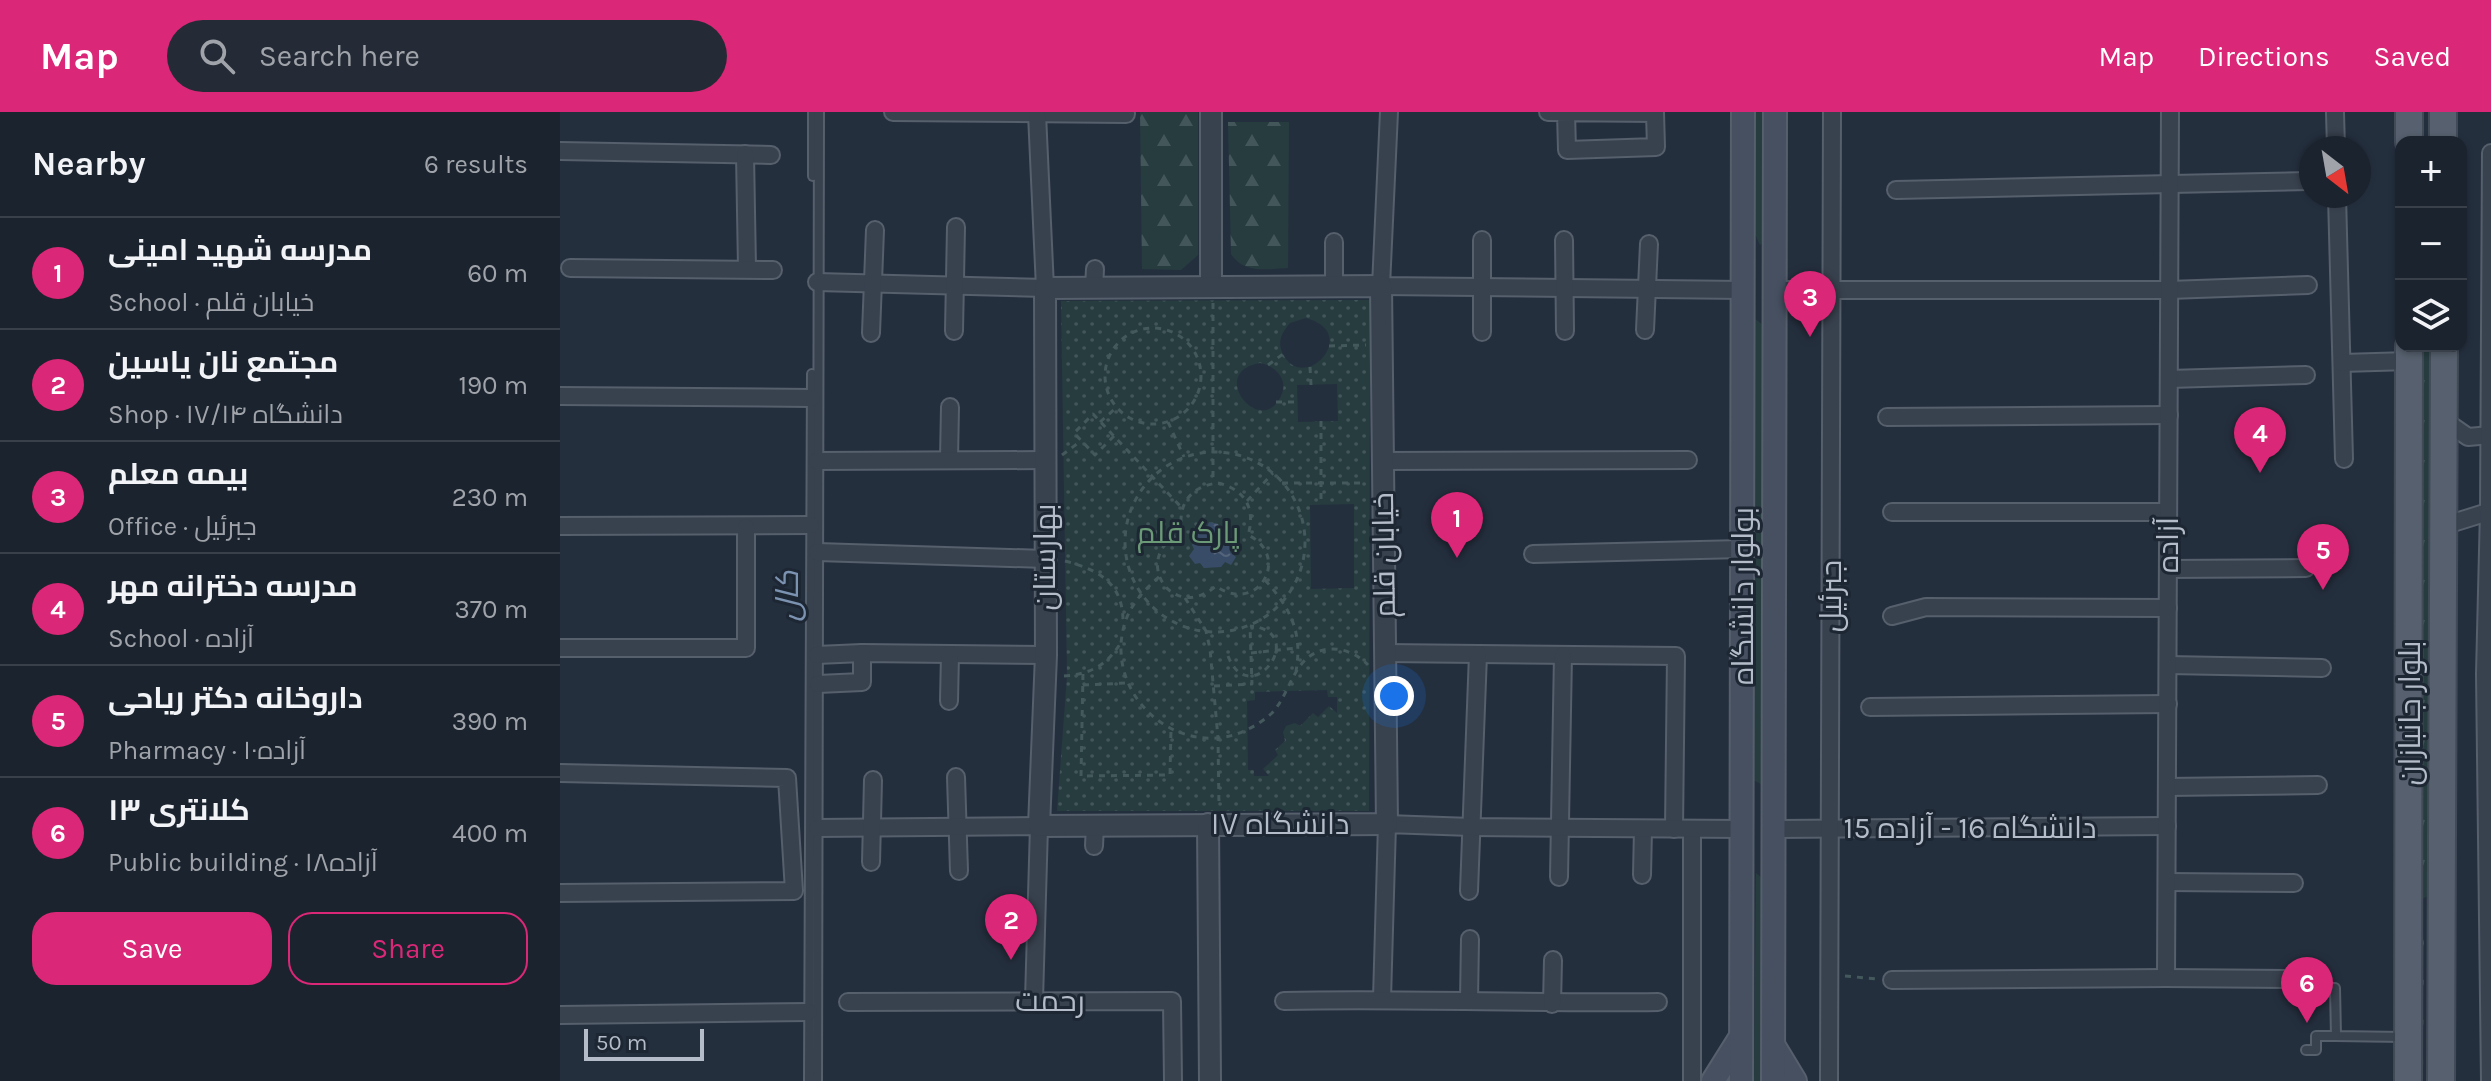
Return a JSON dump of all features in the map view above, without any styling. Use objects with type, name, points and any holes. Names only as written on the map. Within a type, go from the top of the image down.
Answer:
[{"type":"main road","name":"بولوار دانشگاه","points":[[1741,1081],[1743,112]]},
{"type":"main road","name":"بولوار دانشگاه","points":[[1773,1081],[1775,112]]},
{"type":"main road","points":[[2409,112],[2409,136]]},
{"type":"main road","points":[[2443,112],[2443,136]]},
{"type":"main road","name":"بلوار جانبازان","points":[[2441,1081],[2444,352]]},
{"type":"main road","name":"بلوار جانبازان","points":[[2408,1081],[2409,353]]},
{"type":"main road","points":[[2408,914],[2441,915]]},
{"type":"main road","points":[[1713,1081],[1741,1037]]},
{"type":"main road","points":[[1773,1043],[1795,1081]]},
{"type":"street","points":[[893,112],[1126,114]]},
{"type":"street","points":[[1211,112],[1211,287]]},
{"type":"street","points":[[1381,286],[1389,112]]},
{"type":"street","points":[[1548,112],[1566,112],[1655,113],[1656,147],[1567,150],[1566,112]]},
{"type":"street","name":"جبرئیل","points":[[1829,1081],[1832,112]]},
{"type":"street","name":"آزاده","points":[[2166,978],[2170,112]]},
{"type":"street","points":[[2335,113],[2336,136]]},
{"type":"street","points":[[1037,114],[1045,288]]},
{"type":"street","points":[[560,151],[771,155]]},
{"type":"street","points":[[2490,1081],[2488,674],[2491,153]]},
{"type":"street","points":[[745,154],[747,268]]},
{"type":"street","points":[[1896,190],[2299,181]]},
{"type":"street","points":[[2337,208],[2344,459]]},
{"type":"street","points":[[954,331],[956,227]]},
{"type":"street","points":[[871,333],[875,230]]},
{"type":"street","points":[[1482,240],[1482,332]]},
{"type":"street","points":[[1564,240],[1565,331]]},
{"type":"street","points":[[1334,242],[1334,287]]},
{"type":"street","points":[[1645,330],[1649,244]]},
{"type":"street","points":[[570,268],[773,270]]},
{"type":"street","points":[[817,282],[1045,288],[1094,279],[1211,287],[1743,290]]},
{"type":"street","points":[[1774,290],[2169,290],[2308,285]]},
{"type":"street","name":"خیابان قلم","points":[[1381,286],[1387,824]]},
{"type":"street","name":"بهارستان","points":[[1039,826],[1046,655],[1045,288]]},
{"type":"street","points":[[2342,363],[2409,353]]},
{"type":"street","points":[[2169,379],[2306,375]]},
{"type":"street","points":[[560,396],[812,398]]},
{"type":"street","points":[[949,459],[950,407]]},
{"type":"street","points":[[1887,417],[2169,415]]},
{"type":"street","points":[[2445,421],[2468,437],[2490,435]]},
{"type":"street","points":[[817,461],[1045,460]]},
{"type":"street","points":[[1383,461],[1688,460]]},
{"type":"street","points":[[2443,526],[2490,510]]},
{"type":"street","points":[[1892,512],[2168,512]]},
{"type":"street","points":[[560,526],[811,525]]},
{"type":"street","points":[[560,648],[746,648],[746,527]]},
{"type":"street","points":[[1533,554],[1742,549]]},
{"type":"street","points":[[817,552],[1045,559]]},
{"type":"street","points":[[2168,569],[2306,568]]},
{"type":"street","points":[[1892,616],[1926,607],[2168,608]]},
{"type":"street","points":[[818,684],[862,682],[862,653]]},
{"type":"street","points":[[949,701],[950,654]]},
{"type":"street","points":[[1469,891],[1478,654]]},
{"type":"street","points":[[1385,662],[1478,654],[1676,656],[1674,829]]},
{"type":"street","points":[[817,655],[1046,655]]},
{"type":"street","points":[[1559,877],[1563,655]]},
{"type":"street","points":[[2168,665],[2322,668]]},
{"type":"street","points":[[1870,707],[2168,704]]},
{"type":"street","points":[[560,773],[787,778],[794,891],[560,893]]},
{"type":"street","points":[[956,777],[959,871]]},
{"type":"street","points":[[871,862],[873,780]]},
{"type":"street","points":[[2167,787],[2318,785]]},
{"type":"street","points":[[1210,1081],[1213,824]]},
{"type":"street","name":"دانشگاه ۱۷","points":[[817,828],[1213,824],[1336,832],[1387,824],[1742,829]]},
{"type":"street","points":[[1382,999],[1387,824]]},
{"type":"street","points":[[1094,846],[1095,825]]},
{"type":"street","points":[[1034,1000],[1039,826]]},
{"type":"street","name":"دانشگاه 16 - آزاده 15","points":[[1773,829],[2167,826]]},
{"type":"street","points":[[1642,875],[1643,829]]},
{"type":"street","points":[[1692,829],[1692,1081]]},
{"type":"street","points":[[2167,882],[2294,883]]},
{"type":"street","points":[[1469,1000],[1470,939]]},
{"type":"street","points":[[1552,1004],[1553,960]]},
{"type":"street","points":[[1892,980],[2292,979]]},
{"type":"street","name":"رحمت","points":[[848,1002],[1172,1001],[1173,1081]]},
{"type":"street","points":[[1284,1001],[1658,1002]]},
{"type":"street","points":[[560,1015],[809,1012]]},
{"type":"lane","points":[[816,112],[817,1081]]},
{"type":"lane","points":[[809,1081],[816,112]]},
{"type":"lane","points":[[2311,979],[2311,988],[2335,988],[2336,1036]]},
{"type":"lane","points":[[2306,1050],[2316,1050],[2316,1036],[2408,1037]]},
{"type":"path","points":[[1211,287],[1213,484]]},
{"type":"path","points":[[1161,329],[1188,343],[1201,370],[1200,386],[1194,402],[1183,414],[1168,422],[1152,424],[1136,421],[1117,407],[1105,386],[1105,369],[1109,355],[1119,342],[1131,333],[1161,329]]},
{"type":"path","points":[[1329,346],[1382,345]]},
{"type":"path","points":[[1268,365],[1283,354]]},
{"type":"path","points":[[1310,367],[1311,385]]},
{"type":"path","points":[[1201,370],[1213,370]]},
{"type":"path","points":[[1276,402],[1297,402]]},
{"type":"path","points":[[1100,422],[1117,407]]},
{"type":"path","points":[[1114,436],[1095,455],[1074,433],[1093,414],[1154,477],[1182,508]]},
{"type":"path","points":[[1321,421],[1321,504]]},
{"type":"path","points":[[1168,422],[1184,457]]},
{"type":"path","points":[[1213,452],[1243,456],[1273,473],[1291,492],[1303,519],[1305,549],[1298,579],[1284,602],[1250,626],[1230,631],[1206,631],[1172,622],[1149,604],[1132,579],[1125,550],[1127,521],[1139,494],[1154,477],[1184,457],[1213,452]]},
{"type":"path","points":[[1247,501],[1273,473]]},
{"type":"path","points":[[1282,483],[1383,482]]},
{"type":"path","points":[[1185,598],[1207,593],[1216,586],[1225,593],[1246,595],[1265,580],[1268,555],[1263,546],[1248,535],[1251,512],[1247,501],[1230,486],[1213,484],[1196,489],[1182,508],[1182,532],[1164,545],[1158,555],[1159,577],[1165,587],[1185,598],[1206,631],[1218,738],[1213,824]]},
{"type":"path","points":[[1045,559],[1066,561],[1104,577],[1116,591],[1124,608],[1120,647],[1128,683],[1139,704],[1160,724],[1188,736],[1218,738],[1248,730],[1272,713],[1300,665],[1322,650],[1348,650],[1369,666],[1385,662]]},
{"type":"path","points":[[1045,678],[1083,674],[1098,668],[1111,657],[1120,644],[1123,628],[1142,592],[1159,577]]},
{"type":"path","points":[[1265,580],[1284,602],[1296,629],[1294,677]]},
{"type":"path","points":[[1228,656],[1236,670],[1252,675],[1266,670],[1275,658],[1271,635],[1250,626]]},
{"type":"path","points":[[1214,686],[1252,684],[1250,626]]},
{"type":"path","points":[[1251,653],[1297,648]]},
{"type":"path","points":[[1083,674],[1081,776],[1170,775],[1171,729]]},
{"type":"path","points":[[1083,685],[1128,683]]},
{"type":"path","points":[[1829,975],[1892,980]]},
{"type":"green space","points":[[1140,112],[1198,112],[1198,255],[1181,270],[1142,269]]},
{"type":"green space","points":[[1753,112],[1768,112],[1767,240],[1760,245],[1754,232]]},
{"type":"green space","points":[[1228,122],[1289,122],[1288,268],[1249,267],[1242,265],[1231,254]]},
{"type":"green space","name":"پارک قلم","points":[[1370,300],[1369,811],[1057,811],[1067,676],[1061,301]],"holes":[[[1306,318],[1322,326],[1329,336],[1329,347],[1323,358],[1302,368],[1291,364],[1280,344],[1290,323]],[[1260,363],[1280,375],[1283,390],[1272,407],[1262,410],[1251,407],[1243,399],[1238,389],[1238,378],[1245,369]],[[1337,384],[1338,421],[1298,422],[1297,385]],[[1354,504],[1354,588],[1311,589],[1310,505]],[[1327,690],[1328,697],[1337,697],[1337,713],[1329,706],[1318,717],[1313,713],[1300,726],[1295,723],[1286,726],[1283,732],[1285,741],[1275,750],[1278,755],[1263,769],[1269,776],[1254,776],[1254,770],[1248,770],[1247,701],[1255,700],[1255,692]]]},
{"type":"green space","points":[[1755,319],[1763,325],[1763,785],[1753,780]]},
{"type":"green space","points":[[2416,352],[2430,352],[2430,895],[2422,899],[2419,897]]},
{"type":"green space","points":[[1756,873],[1764,880],[1763,1081],[1754,1081]]},
{"type":"green space","points":[[2421,930],[2424,943],[2423,1081],[2414,1081]]},
{"type":"water","points":[[1209,522],[1226,530],[1225,533],[1232,540],[1234,546],[1230,552],[1236,557],[1231,565],[1225,562],[1221,567],[1204,568],[1200,563],[1195,564],[1189,556],[1201,529],[1206,529]]},
{"type":"place","name":"بیمه معلم","points":[[1810,337]]},
{"type":"place","name":"مدرسه دخترانه مهر","points":[[2260,473]]},
{"type":"place","name":"مدرسه شهید امینی","points":[[1457,558]]},
{"type":"place","name":"داروخانه دکتر ریاحی","points":[[2323,590]]},
{"type":"place","name":"مجتمع نان یاسین","points":[[1011,960]]},
{"type":"place","name":"کلانتری ۱۳","points":[[2307,1023]]},
{"type":"water label","name":"کال","points":[[787,596]]}]
